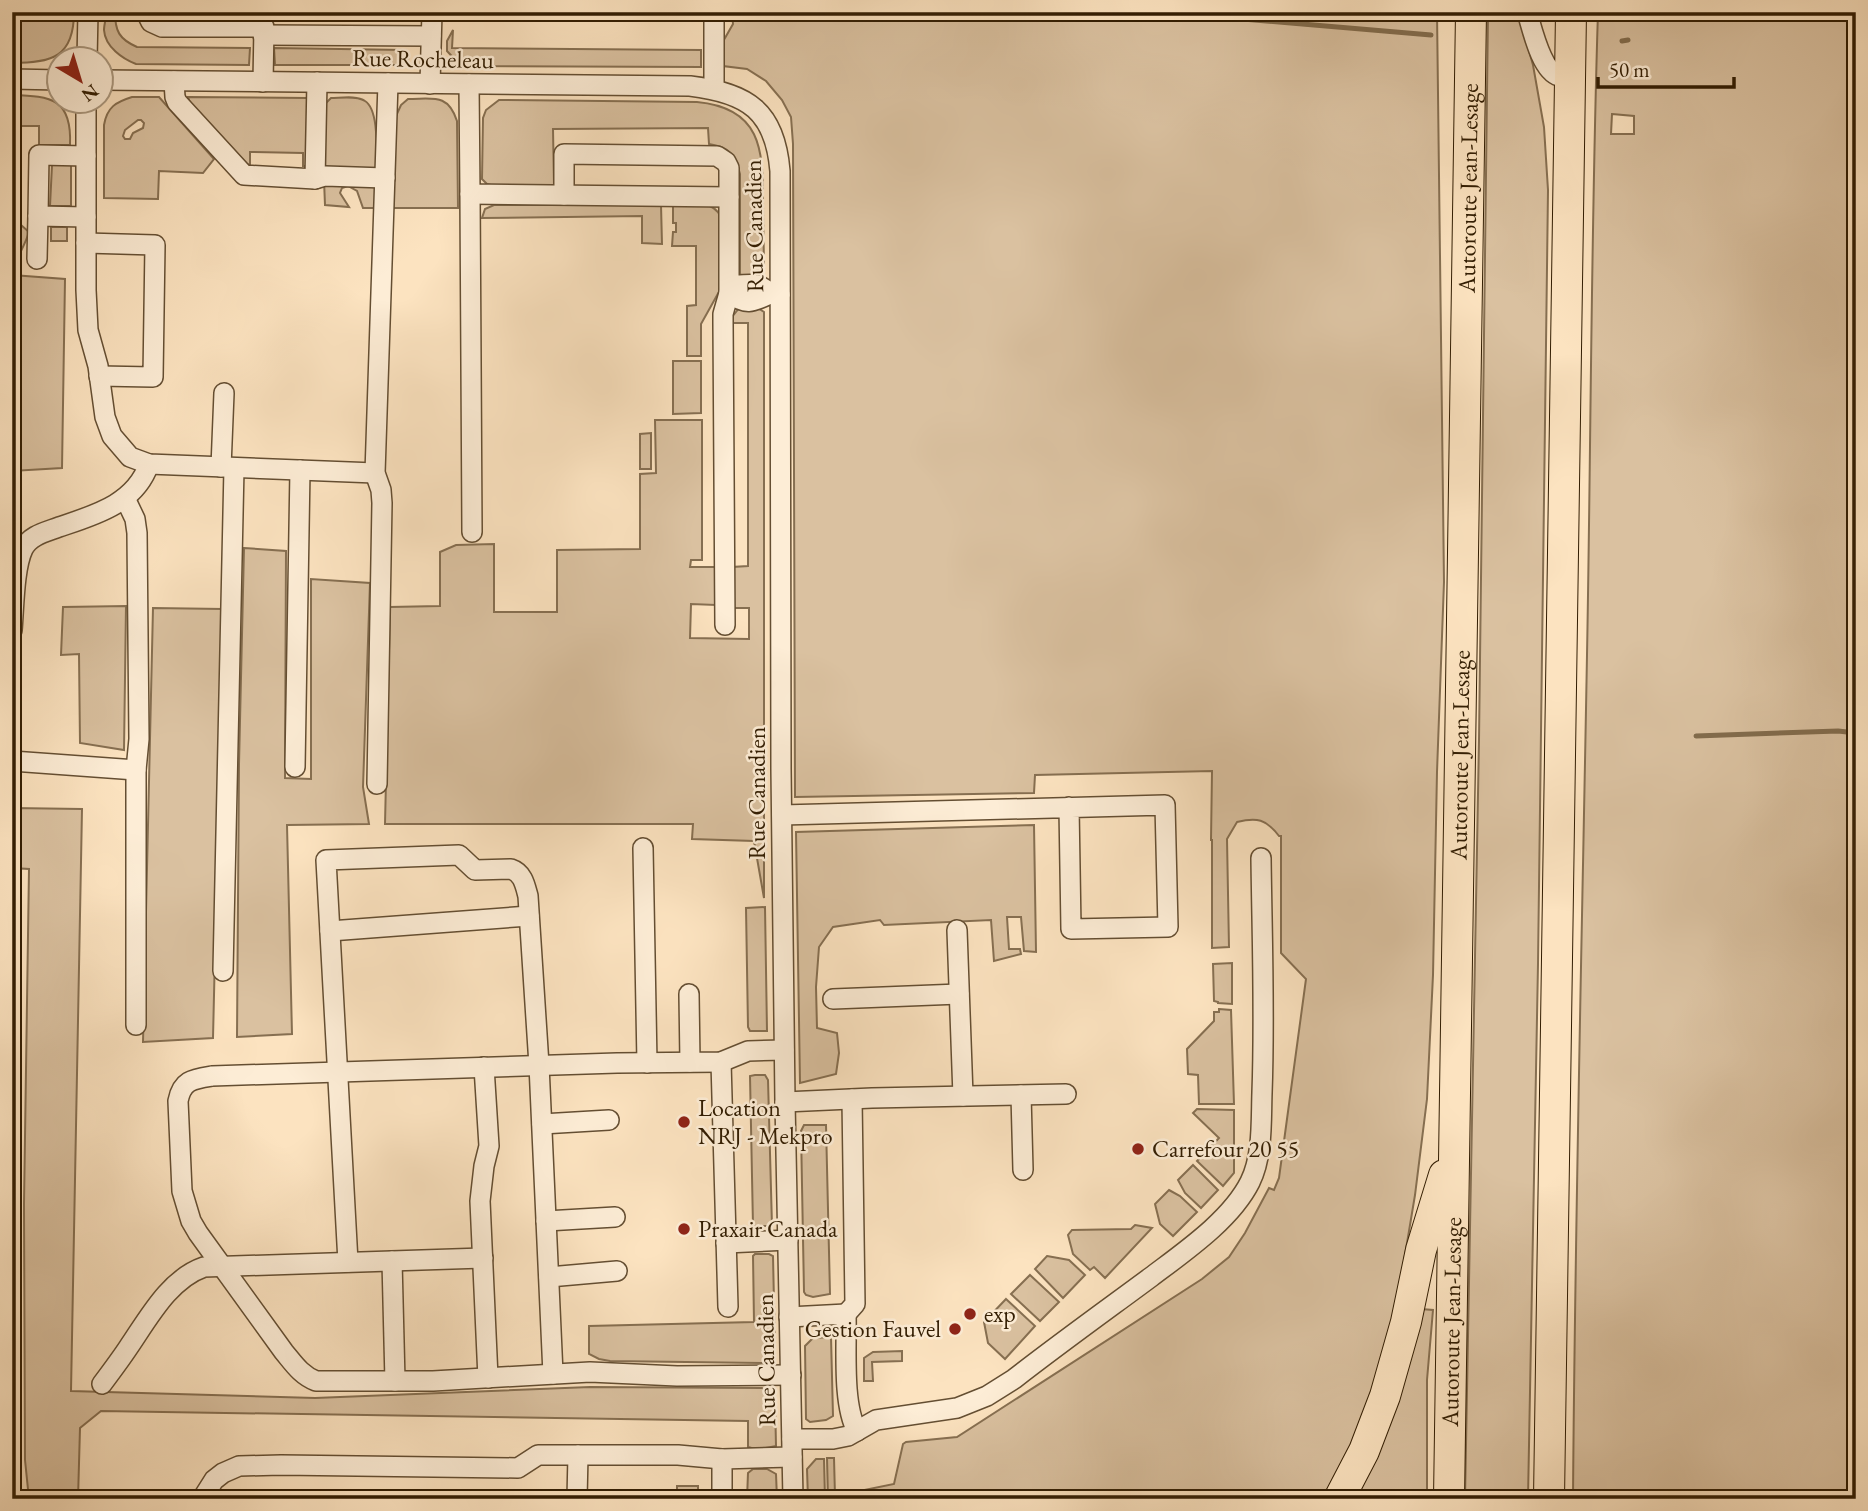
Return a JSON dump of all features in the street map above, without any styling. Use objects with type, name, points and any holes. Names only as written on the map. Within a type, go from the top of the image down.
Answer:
[{"type":"highway","name":"Autoroute Jean-Lesage","points":[[1449,1499],[1471,12]]},
{"type":"highway","points":[[1549,1499],[1571,12]]},
{"type":"highway","points":[[1339,1499],[1364,1451],[1385,1396],[1406,1322],[1421,1250],[1454,1142]]},
{"type":"street","points":[[87,46],[88,12]]},
{"type":"street","points":[[146,12],[151,22],[162,27],[264,27],[263,82]]},
{"type":"street","points":[[430,84],[432,12]]},
{"type":"street","points":[[714,12],[714,89]]},
{"type":"street","points":[[1527,12],[1543,61],[1558,76],[1570,76]]},
{"type":"street","points":[[263,35],[431,36]]},
{"type":"street","points":[[12,79],[46,80]]},
{"type":"street","name":"Rue Rocheleau","points":[[116,80],[690,86],[714,89],[743,99]]},
{"type":"street","points":[[174,81],[174,97],[177,102],[244,175],[314,179],[325,176],[385,178]]},
{"type":"street","points":[[314,179],[317,82]]},
{"type":"street","points":[[377,784],[382,503],[381,490],[374,473],[388,83]]},
{"type":"street","points":[[469,84],[472,533]]},
{"type":"street","name":"Rue Canadien","points":[[743,99],[766,122],[777,146],[780,171],[775,294],[784,1050],[793,1499]]},
{"type":"street","points":[[86,116],[86,320],[105,417],[112,436],[130,457],[149,464],[374,473]]},
{"type":"street","points":[[564,195],[564,154],[709,155],[723,159],[729,168],[729,293],[723,314],[725,625]]},
{"type":"street","points":[[37,258],[39,155],[86,156]]},
{"type":"street","points":[[470,194],[729,197]]},
{"type":"street","points":[[38,216],[86,217]]},
{"type":"street","points":[[86,243],[155,245],[153,377],[99,376]]},
{"type":"street","points":[[729,293],[737,285],[757,285],[775,294]]},
{"type":"street","points":[[223,971],[228,467],[224,393]]},
{"type":"street","points":[[12,629],[19,561],[30,539],[96,514],[125,498],[145,476],[149,464]]},
{"type":"street","points":[[295,767],[300,470]]},
{"type":"street","points":[[125,498],[135,519],[137,533],[139,739],[136,770],[136,1025]]},
{"type":"street","points":[[12,761],[136,770]]},
{"type":"street","points":[[782,815],[1069,807],[1165,805],[1168,926],[1070,929],[1069,807]]},
{"type":"street","points":[[643,848],[647,1063]]},
{"type":"street","points":[[348,1262],[326,860],[458,855],[475,870],[516,871],[525,885],[529,916],[539,1065],[553,1374]]},
{"type":"street","points":[[202,1499],[214,1480],[239,1466],[519,1468],[538,1455],[678,1455],[722,1459],[848,1436],[876,1420],[957,1408],[987,1396],[1014,1379],[1191,1247],[1215,1225],[1246,1189],[1255,1169],[1261,1122],[1261,858]]},
{"type":"street","points":[[330,931],[529,916]]},
{"type":"street","points":[[957,930],[962,1096]]},
{"type":"street","points":[[689,993],[690,1062]]},
{"type":"street","points":[[833,999],[960,994]]},
{"type":"street","points":[[784,1050],[748,1051],[721,1062],[212,1076],[186,1083],[180,1090],[178,1101],[182,1191],[198,1233],[291,1361],[307,1377],[316,1381],[395,1381],[590,1372],[677,1376],[790,1375]]},
{"type":"street","points":[[721,1062],[728,1307]]},
{"type":"street","points":[[484,1067],[489,1146],[480,1201],[488,1378]]},
{"type":"street","points":[[785,1102],[1066,1094]]},
{"type":"street","points":[[1021,1095],[1023,1170]]},
{"type":"street","points":[[789,1317],[846,1314],[856,1304],[852,1099]]},
{"type":"street","points":[[542,1124],[609,1120]]},
{"type":"street","points":[[546,1220],[615,1217]]},
{"type":"street","points":[[726,1243],[788,1240]]},
{"type":"street","points":[[102,1384],[171,1290],[197,1270],[221,1266],[483,1258]]},
{"type":"street","points":[[392,1261],[385,1311],[395,1381]]},
{"type":"street","points":[[549,1277],[617,1271]]},
{"type":"street","points":[[846,1314],[848,1406],[857,1431]]},
{"type":"street","points":[[577,1499],[578,1455]]},
{"type":"street","points":[[722,1459],[722,1499]]},
{"type":"shaded area","points":[[12,12],[74,12],[73,27],[66,46],[46,46],[46,60],[12,63]]},
{"type":"shaded area","points":[[107,12],[115,12],[119,34],[137,47],[250,48],[249,65],[136,64],[116,52],[116,46],[110,46],[104,30]]},
{"type":"shaded area","points":[[732,12],[1437,12],[1444,582],[1427,1099],[1415,1195],[1386,1348],[1367,1408],[1344,1461],[1322,1499],[828,1499],[827,1458],[834,1458],[835,1496],[894,1484],[903,1444],[957,1437],[1202,1279],[1229,1257],[1269,1188],[1274,1190],[1279,1178],[1306,979],[1281,953],[1281,836],[1261,821],[1237,822],[1227,839],[1229,947],[1212,948],[1212,771],[1035,775],[1034,793],[795,797],[791,117],[782,100],[766,81],[747,69],[723,66],[721,45],[733,24]]},
{"type":"shaded area","points":[[1488,12],[1518,12],[1533,65],[1544,127],[1548,190],[1528,1499],[1465,1499],[1479,740]]},
{"type":"shaded area","points":[[1598,12],[1856,12],[1856,1499],[1573,1499]],"holes":[[[1612,114],[1634,116],[1634,134],[1611,134]]]},
{"type":"shaded area","points":[[453,30],[452,48],[701,50],[701,67],[461,66],[447,51],[447,41]]},
{"type":"shaded area","points":[[274,48],[406,50],[409,55],[403,65],[275,65]]},
{"type":"shaded area","points":[[12,95],[46,99],[46,116],[66,116],[70,145],[39,145],[39,126],[12,126]]},
{"type":"shaded area","points":[[132,97],[159,97],[214,159],[203,173],[159,171],[158,199],[104,198],[104,125],[107,116],[116,116],[117,103]],"holes":[[[138,120],[144,123],[143,128],[133,133],[130,139],[125,139],[125,130]]]},
{"type":"shaded area","points":[[188,97],[308,98],[307,166],[303,166],[303,153],[250,152],[250,165],[247,164],[190,103]]},
{"type":"shaded area","points":[[331,98],[358,98],[370,106],[375,124],[377,173],[325,172],[325,104]]},
{"type":"shaded area","points":[[408,99],[438,100],[449,106],[453,112],[457,121],[458,208],[393,208],[396,116],[401,105]]},
{"type":"shaded area","points":[[499,100],[697,102],[718,106],[734,113],[746,122],[759,148],[763,182],[764,272],[760,277],[741,278],[740,174],[730,153],[722,147],[709,144],[708,128],[553,129],[554,185],[495,186],[482,179],[483,118],[486,110]]},
{"type":"shaded area","points":[[52,165],[71,165],[71,206],[50,206]]},
{"type":"shaded area","points":[[324,180],[376,183],[375,208],[363,208],[357,191],[348,186],[342,188],[340,193],[349,207],[325,205]]},
{"type":"shaded area","points":[[494,205],[661,205],[662,244],[642,243],[642,216],[482,218],[485,209]]},
{"type":"shaded area","points":[[673,205],[706,205],[712,207],[720,216],[720,290],[701,324],[701,356],[687,356],[687,306],[696,305],[696,246],[672,246],[673,232],[676,232]]},
{"type":"shaded area","points":[[12,225],[21,225],[29,232],[12,272]]},
{"type":"shaded area","points":[[51,227],[67,227],[67,241],[51,241]]},
{"type":"shaded area","points":[[12,275],[65,279],[62,468],[12,471]]},
{"type":"shaded area","points":[[740,307],[756,307],[764,312],[764,898],[754,841],[692,839],[693,824],[385,824],[390,607],[440,606],[440,552],[456,545],[494,544],[494,612],[557,612],[557,550],[640,549],[640,474],[656,473],[655,420],[702,420],[702,560],[691,560],[690,567],[716,567],[716,605],[691,604],[690,638],[749,639],[749,608],[733,608],[732,567],[748,566],[748,323],[732,323],[732,317]]},
{"type":"shaded area","points":[[673,361],[701,361],[701,413],[673,414]]},
{"type":"shaded area","points":[[651,433],[651,469],[640,469],[640,434]]},
{"type":"shaded area","points":[[244,548],[286,551],[285,778],[311,779],[311,579],[370,583],[363,787],[369,824],[287,825],[292,1034],[237,1037],[239,764]]},
{"type":"shaded area","points":[[126,606],[124,750],[80,743],[79,654],[61,655],[63,607]]},
{"type":"shaded area","points":[[153,608],[223,609],[213,1038],[143,1042]]},
{"type":"shaded area","points":[[12,808],[82,809],[71,1391],[315,1398],[590,1387],[762,1388],[775,1399],[776,1446],[758,1449],[748,1447],[748,1421],[101,1411],[80,1428],[78,1499],[29,1499],[25,1460],[24,1204],[29,869],[12,868]]},
{"type":"shaded area","points":[[1034,825],[1036,952],[1024,951],[1021,917],[1007,917],[1009,949],[1020,949],[1021,954],[994,961],[991,920],[884,925],[880,920],[833,927],[819,947],[816,987],[817,1028],[837,1033],[839,1053],[836,1074],[800,1083],[796,832]]},
{"type":"shaded area","points":[[765,907],[767,1031],[750,1031],[746,908]]},
{"type":"shaded area","points":[[1232,963],[1232,1004],[1218,1003],[1214,1001],[1213,964]]},
{"type":"shaded area","points":[[1219,1009],[1231,1010],[1234,1104],[1199,1104],[1198,1075],[1188,1074],[1187,1049],[1214,1021],[1214,1012],[1219,1012]]},
{"type":"shaded area","points":[[765,1075],[768,1080],[772,1226],[753,1226],[750,1076]]},
{"type":"shaded area","points":[[1197,1109],[1234,1110],[1234,1173],[1223,1186],[1197,1161],[1219,1138],[1193,1113]]},
{"type":"shaded area","points":[[804,1125],[826,1125],[830,1294],[813,1297],[804,1292],[801,1131]]},
{"type":"shaded area","points":[[1193,1165],[1218,1190],[1201,1208],[1185,1193],[1178,1180]]},
{"type":"shaded area","points":[[1169,1190],[1197,1212],[1173,1236],[1160,1224],[1155,1204]]},
{"type":"shaded area","points":[[1135,1225],[1152,1228],[1105,1278],[1094,1267],[1090,1270],[1073,1254],[1068,1235],[1072,1230],[1131,1229]]},
{"type":"shaded area","points":[[755,1254],[773,1256],[775,1350],[764,1362],[610,1361],[589,1354],[589,1326],[754,1322]]},
{"type":"shaded area","points":[[1047,1256],[1069,1260],[1085,1275],[1063,1298],[1035,1269]]},
{"type":"shaded area","points":[[1030,1275],[1059,1302],[1040,1321],[1011,1294]]},
{"type":"shaded area","points":[[1006,1299],[1035,1326],[1005,1359],[988,1343],[984,1322]]},
{"type":"shaded area","points":[[1421,1309],[1433,1310],[1427,1380],[1427,1499],[1352,1499]]},
{"type":"shaded area","points":[[831,1337],[833,1416],[826,1420],[810,1422],[806,1419],[805,1346],[813,1338]]},
{"type":"shaded area","points":[[902,1351],[902,1361],[872,1362],[873,1381],[864,1381],[864,1358],[873,1352]]},
{"type":"shaded area","points":[[816,1459],[824,1459],[825,1499],[808,1499],[807,1469]]},
{"type":"shaded area","points":[[753,1469],[767,1469],[776,1474],[777,1499],[747,1499],[748,1473]]},
{"type":"shaded area","points":[[677,1486],[698,1486],[698,1499],[685,1499],[685,1496],[677,1495]]},
{"type":"waterway","points":[[1160,12],[1431,35]]},
{"type":"waterway","points":[[1622,41],[1628,40]]},
{"type":"waterway","points":[[1696,736],[1838,731],[1856,733]]},
{"type":"place","name":"Location NRJ - Mekpro","points":[[684,1122]]},
{"type":"place","name":"Carrefour 20 55","points":[[1138,1149]]},
{"type":"place","name":"Praxair Canada","points":[[684,1229]]},
{"type":"place","name":"exp","points":[[970,1314]]},
{"type":"place","name":"Gestion Fauvel","points":[[955,1329]]}]
